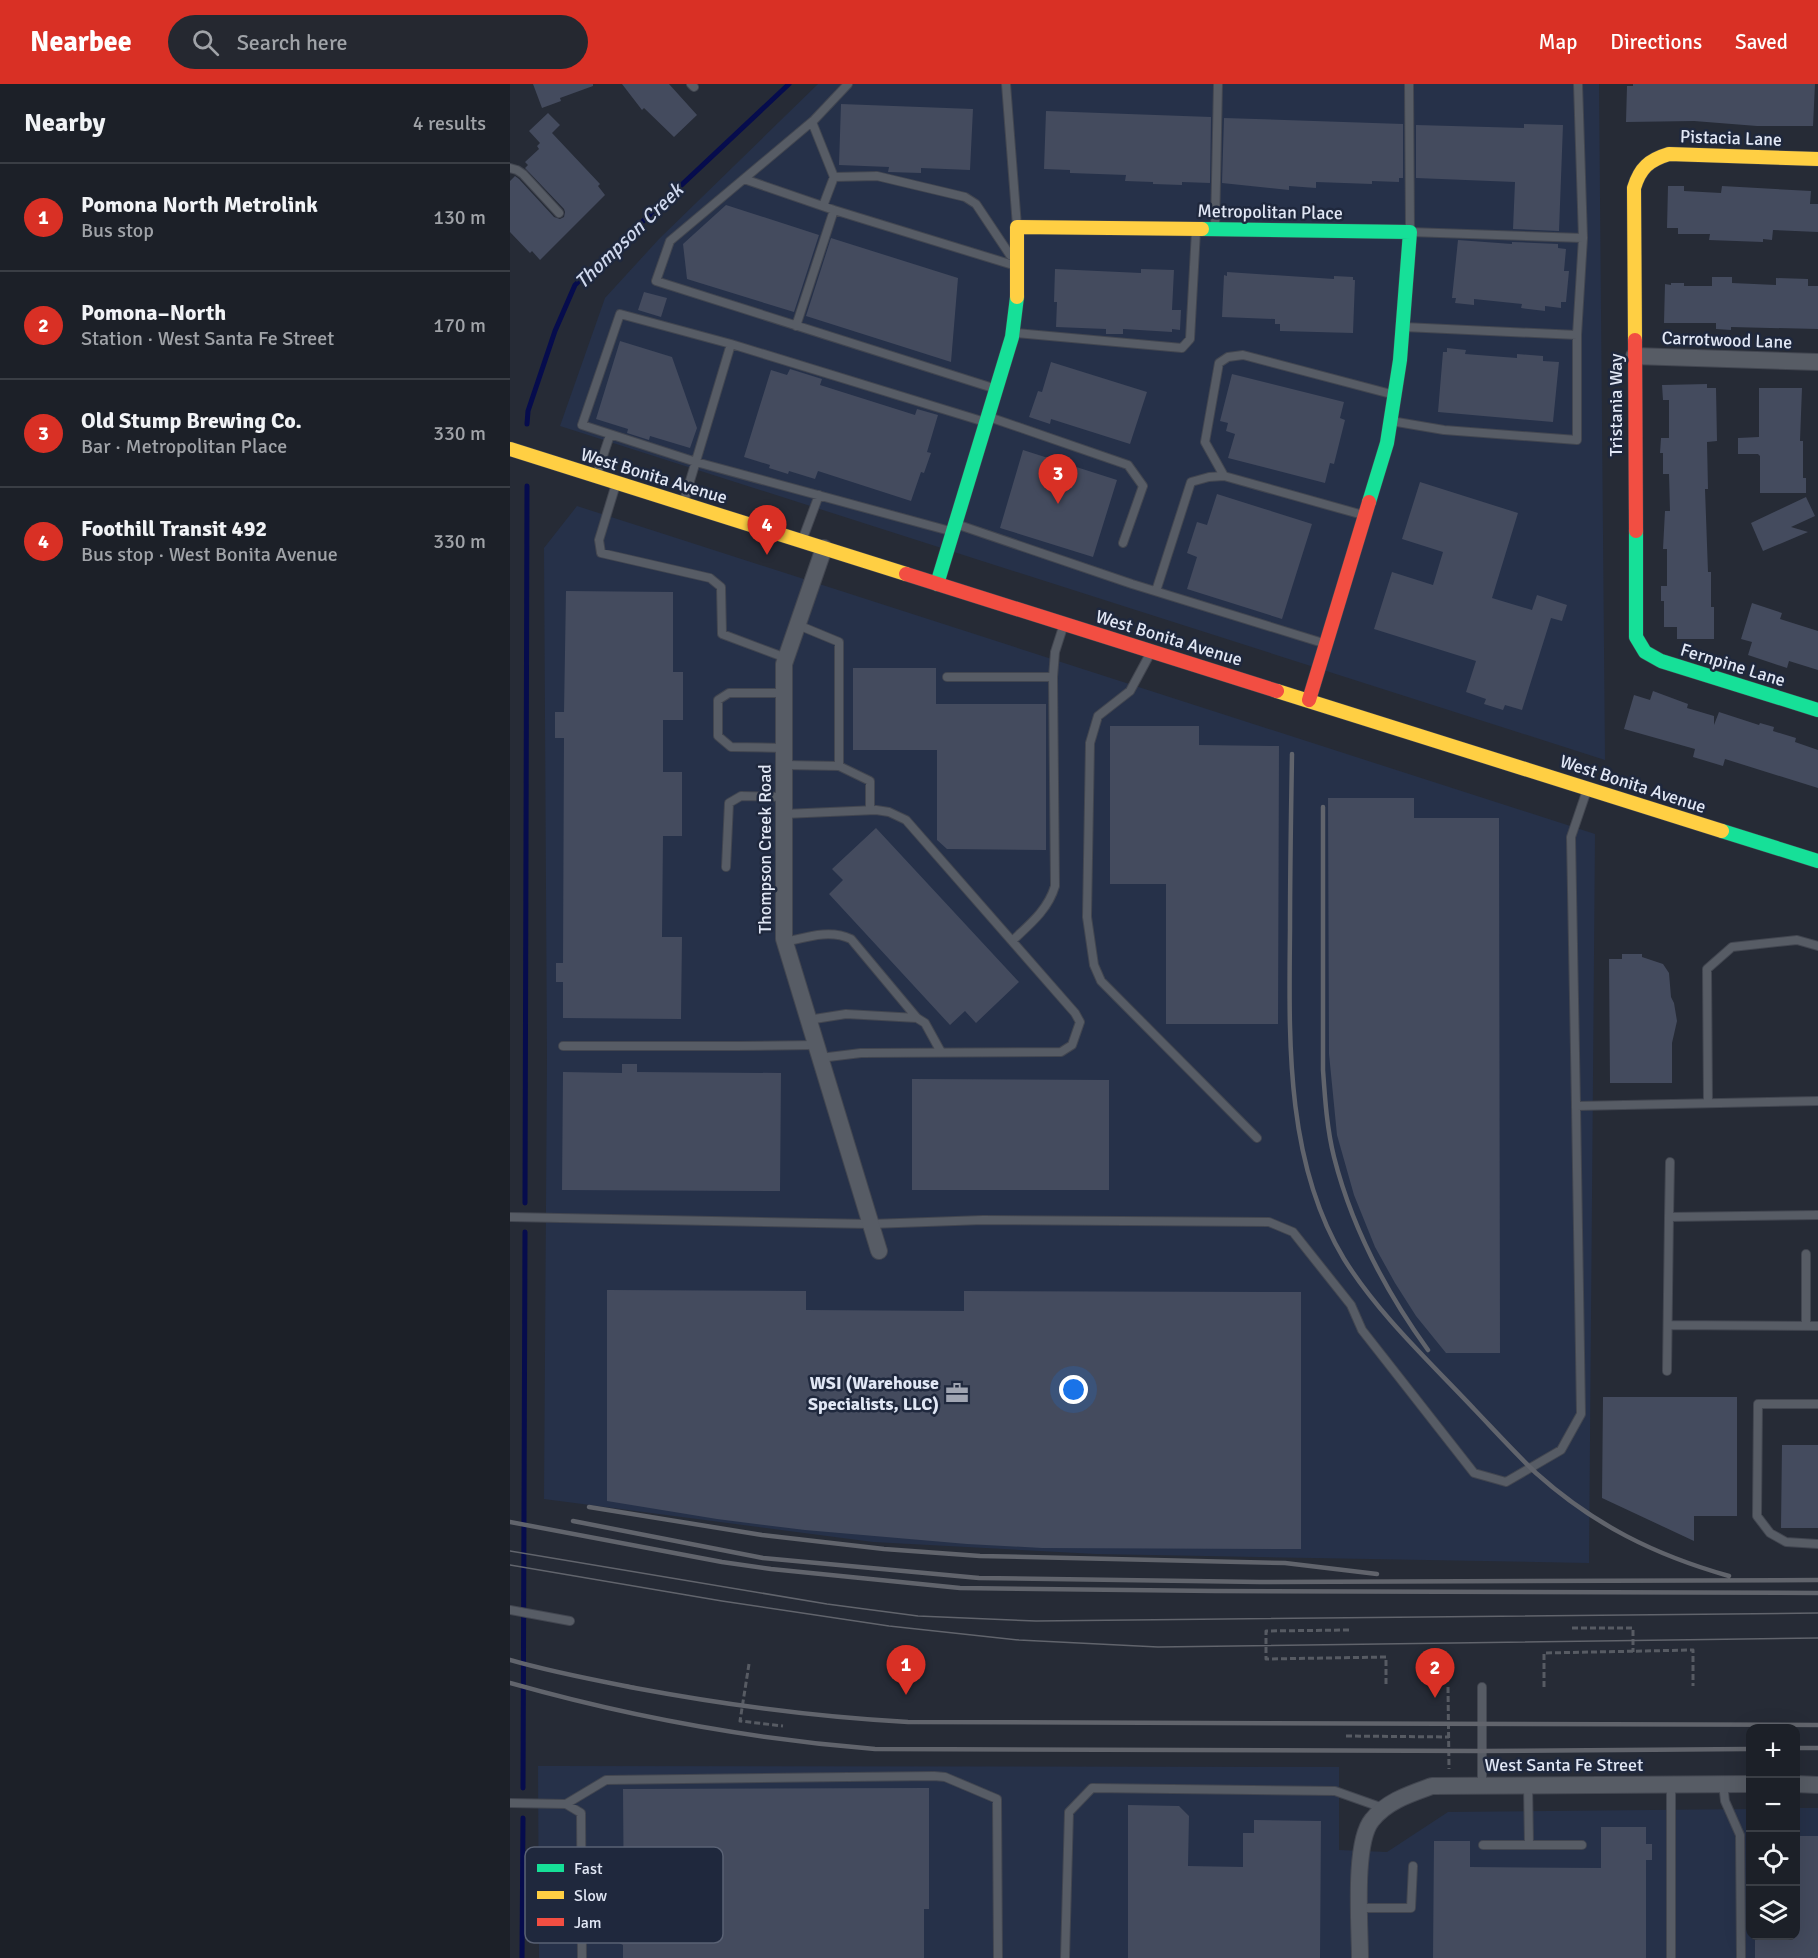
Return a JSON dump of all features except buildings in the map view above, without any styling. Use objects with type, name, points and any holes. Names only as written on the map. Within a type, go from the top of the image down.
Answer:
[{"type":"street","name":"Pistacia Lane","points":[[1645,164],[1656,157],[1669,154],[1818,159]]},
{"type":"street","name":"Tristania Way","points":[[1640,648],[1635,626],[1634,188],[1637,175],[1645,164]]},
{"type":"street","name":"Metropolitan Place","points":[[1017,227],[1410,232]]},
{"type":"street","points":[[937,584],[1013,333],[1017,301],[1017,227]]},
{"type":"street","points":[[1309,700],[1387,443],[1403,327],[1410,232]]},
{"type":"street","name":"Carrotwood Lane","points":[[1634,356],[1818,362]]},
{"type":"street","name":"West Bonita Avenue","points":[[510,449],[1818,861]]},
{"type":"street","name":"Thompson Creek Road","points":[[824,548],[784,664],[785,942],[879,1251]]},
{"type":"street","name":"Fernpine Lane","points":[[1640,648],[1649,656],[1661,661],[1818,710]]},
{"type":"street","name":"West Santa Fe Street","points":[[1383,1808],[1406,1795],[1432,1786],[1746,1784]]},
{"type":"street","points":[[1800,1784],[1818,1785]]},
{"type":"street","points":[[1360,1958],[1360,1849],[1370,1822],[1383,1808]]},
{"type":"lane","points":[[848,84],[812,122],[670,241],[656,281],[996,389]]},
{"type":"lane","points":[[1006,84],[1017,227]]},
{"type":"lane","points":[[1215,229],[1218,84]]},
{"type":"lane","points":[[1409,84],[1410,232],[1582,238]]},
{"type":"lane","points":[[1391,421],[1444,430],[1576,440],[1576,335],[1582,238],[1578,84]]},
{"type":"lane","points":[[812,122],[834,177],[823,206]]},
{"type":"lane","points":[[510,168],[523,174],[559,213]]},
{"type":"lane","points":[[834,177],[877,176],[965,197],[976,204],[1017,266]]},
{"type":"lane","points":[[744,179],[834,210],[1017,266]]},
{"type":"lane","points":[[796,326],[834,210]]},
{"type":"lane","points":[[1013,333],[1182,348],[1190,339],[1196,229]]},
{"type":"lane","points":[[1123,543],[1143,486],[1128,465],[987,420],[731,344],[620,314],[582,424],[696,462],[954,528],[1326,644]]},
{"type":"lane","points":[[1403,327],[1576,335]]},
{"type":"lane","points":[[683,504],[731,344]]},
{"type":"lane","points":[[1224,476],[1205,442],[1219,363],[1228,357],[1243,355],[1395,395]]},
{"type":"lane","points":[[596,477],[610,435]]},
{"type":"lane","points":[[1156,591],[1191,482],[1224,476],[1365,516]]},
{"type":"lane","points":[[616,483],[599,540],[601,553],[710,578],[721,587],[722,634],[786,658]]},
{"type":"lane","points":[[801,541],[819,495]]},
{"type":"lane","points":[[798,624],[839,642],[839,766]]},
{"type":"lane","points":[[1012,941],[1040,914],[1052,897],[1055,886],[1053,677],[1055,652],[1064,624]]},
{"type":"lane","points":[[1151,651],[1130,691],[1098,716],[1090,743],[1087,916],[1094,965],[1101,981],[1257,1138]]},
{"type":"lane","points":[[947,677],[1053,677]]},
{"type":"lane","points":[[784,693],[729,693],[718,700],[718,736],[731,747],[839,766],[870,781],[870,810]]},
{"type":"lane","points":[[510,1217],[871,1224],[982,1220],[1269,1222],[1293,1232],[1351,1305],[1362,1330],[1474,1473],[1506,1482],[1561,1450],[1581,1414],[1571,837],[1588,788]]},
{"type":"lane","points":[[726,867],[729,804],[741,796],[784,796]]},
{"type":"lane","points":[[563,1046],[736,1047],[861,1053],[1061,1052],[1072,1045],[1080,1022],[1075,1013],[906,820],[889,812],[870,810],[784,814]]},
{"type":"lane","points":[[785,942],[824,933],[840,933],[851,939],[917,1018],[924,1023],[940,1052]]},
{"type":"lane","points":[[1708,1103],[1707,969],[1732,947],[1797,940],[1818,946]]},
{"type":"lane","points":[[808,1020],[846,1014],[917,1018]]},
{"type":"lane","points":[[1576,1106],[1818,1101]]},
{"type":"lane","points":[[1667,1371],[1670,1162]]},
{"type":"lane","points":[[1669,1217],[1818,1215]]},
{"type":"lane","points":[[1806,1254],[1806,1326]]},
{"type":"lane","points":[[1668,1325],[1818,1326]]},
{"type":"lane","points":[[1818,1404],[1758,1404],[1757,1516],[1770,1533],[1786,1542],[1818,1544]]},
{"type":"lane","points":[[510,1610],[570,1621]]},
{"type":"lane","points":[[1482,1686],[1482,1785]]},
{"type":"lane","points":[[566,1804],[606,1780],[945,1777],[997,1799],[998,1958]]},
{"type":"lane","points":[[1723,1783],[1725,1801],[1740,1835],[1741,1958]]},
{"type":"lane","points":[[1671,1784],[1671,1958]]},
{"type":"lane","points":[[1527,1785],[1529,1845]]},
{"type":"lane","points":[[1065,1958],[1069,1812],[1092,1788],[1335,1791],[1383,1808]]},
{"type":"lane","points":[[510,1803],[566,1804],[581,1813],[581,1847]]},
{"type":"lane","points":[[1483,1845],[1582,1845]]},
{"type":"lane","points":[[1360,1908],[1411,1908],[1413,1866]]},
{"type":"lane","points":[[582,1943],[582,1958]]},
{"type":"path","points":[[1572,1628],[1633,1628],[1633,1652]]},
{"type":"path","points":[[1349,1630],[1266,1631],[1266,1659],[1386,1657],[1386,1686]]},
{"type":"path","points":[[1544,1686],[1544,1653],[1693,1650],[1693,1686]]},
{"type":"path","points":[[749,1664],[740,1720],[783,1726]]},
{"type":"path","points":[[1448,1686],[1449,1785]]},
{"type":"path","points":[[1346,1736],[1449,1737]]},
{"type":"shaded area","points":[[818,84],[1599,84],[1605,760],[560,426],[605,298],[659,239]]},
{"type":"shaded area","points":[[577,506],[1595,834],[1589,1563],[1096,1554],[873,1542],[544,1499],[547,1059],[544,548]]},
{"type":"shaded area","points":[[538,1766],[1339,1767],[1339,1850],[1387,1852],[1448,1812],[1746,1809],[1746,1940],[1800,1940],[1800,1808],[1818,1808],[1818,1958],[539,1958],[539,1943],[723,1943],[723,1847],[538,1847]]},
{"type":"waterway","name":"Thompson Creek","points":[[527,424],[528,411],[555,331],[575,285],[789,84]]},
{"type":"waterway","name":"Thompson Creek","points":[[525,1203],[527,486]]},
{"type":"waterway","name":"Thompson Creek","points":[[523,1788],[525,1232]]},
{"type":"waterway","name":"Thompson Creek","points":[[522,1958],[523,1818]]},
{"type":"tram line","points":[[510,1551],[827,1604],[918,1616],[1036,1621],[1818,1613]]},
{"type":"tram line","points":[[510,1565],[722,1601],[889,1626],[1019,1640],[1158,1647],[1818,1638]]},
{"type":"railway","points":[[1292,754],[1290,1013],[1294,1098],[1311,1182],[1325,1221],[1344,1259],[1358,1280],[1406,1338],[1536,1473],[1580,1508],[1626,1536],[1676,1558],[1729,1576]]},
{"type":"railway","points":[[1323,807],[1323,1070],[1332,1146],[1350,1209],[1372,1258],[1398,1305],[1428,1350]]},
{"type":"railway","points":[[589,1507],[762,1535],[884,1549],[980,1556],[1285,1563],[1377,1574]]},
{"type":"railway","points":[[573,1521],[763,1558],[979,1578],[1260,1582],[1818,1580]]},
{"type":"railway","points":[[510,1522],[722,1562],[960,1588],[1818,1593]]},
{"type":"railway","points":[[510,1660],[588,1679],[703,1700],[805,1714],[908,1722],[1818,1725]]},
{"type":"railway","points":[[510,1683],[600,1706],[691,1725],[737,1733],[875,1749],[1482,1751],[1746,1749]]},
{"type":"railway","points":[[1800,1748],[1818,1748]]},
{"type":"traffic: fast","points":[[1202,229],[1410,232],[1400,360],[1387,443],[1369,502]]},
{"type":"traffic: fast","points":[[937,584],[1012,337],[1017,297]]},
{"type":"traffic: fast","points":[[1636,531],[1636,637],[1645,652],[1661,661],[1818,710]]},
{"type":"traffic: fast","points":[[1722,831],[1818,861]]},
{"type":"traffic: slow","points":[[1635,340],[1634,188],[1639,175],[1646,166],[1669,154],[1818,159]]},
{"type":"traffic: slow","points":[[1017,297],[1017,227],[1202,229]]},
{"type":"traffic: slow","points":[[510,449],[906,574]]},
{"type":"traffic: slow","points":[[1277,691],[1722,831]]},
{"type":"traffic: jam","points":[[1635,340],[1636,531]]},
{"type":"traffic: jam","points":[[1309,700],[1369,502]]},
{"type":"traffic: jam","points":[[906,574],[1277,691]]},
{"type":"place","name":"Old Stump Brewing Co.","points":[[1058,504]]},
{"type":"place","name":"Foothill Transit 492","points":[[767,555]]},
{"type":"place","name":"WSI (Warehouse Specialists, LLC)","points":[[957,1393]]},
{"type":"place","name":"Pomona North Metrolink","points":[[906,1695]]},
{"type":"place","name":"Pomona–North","points":[[1435,1698]]}]
